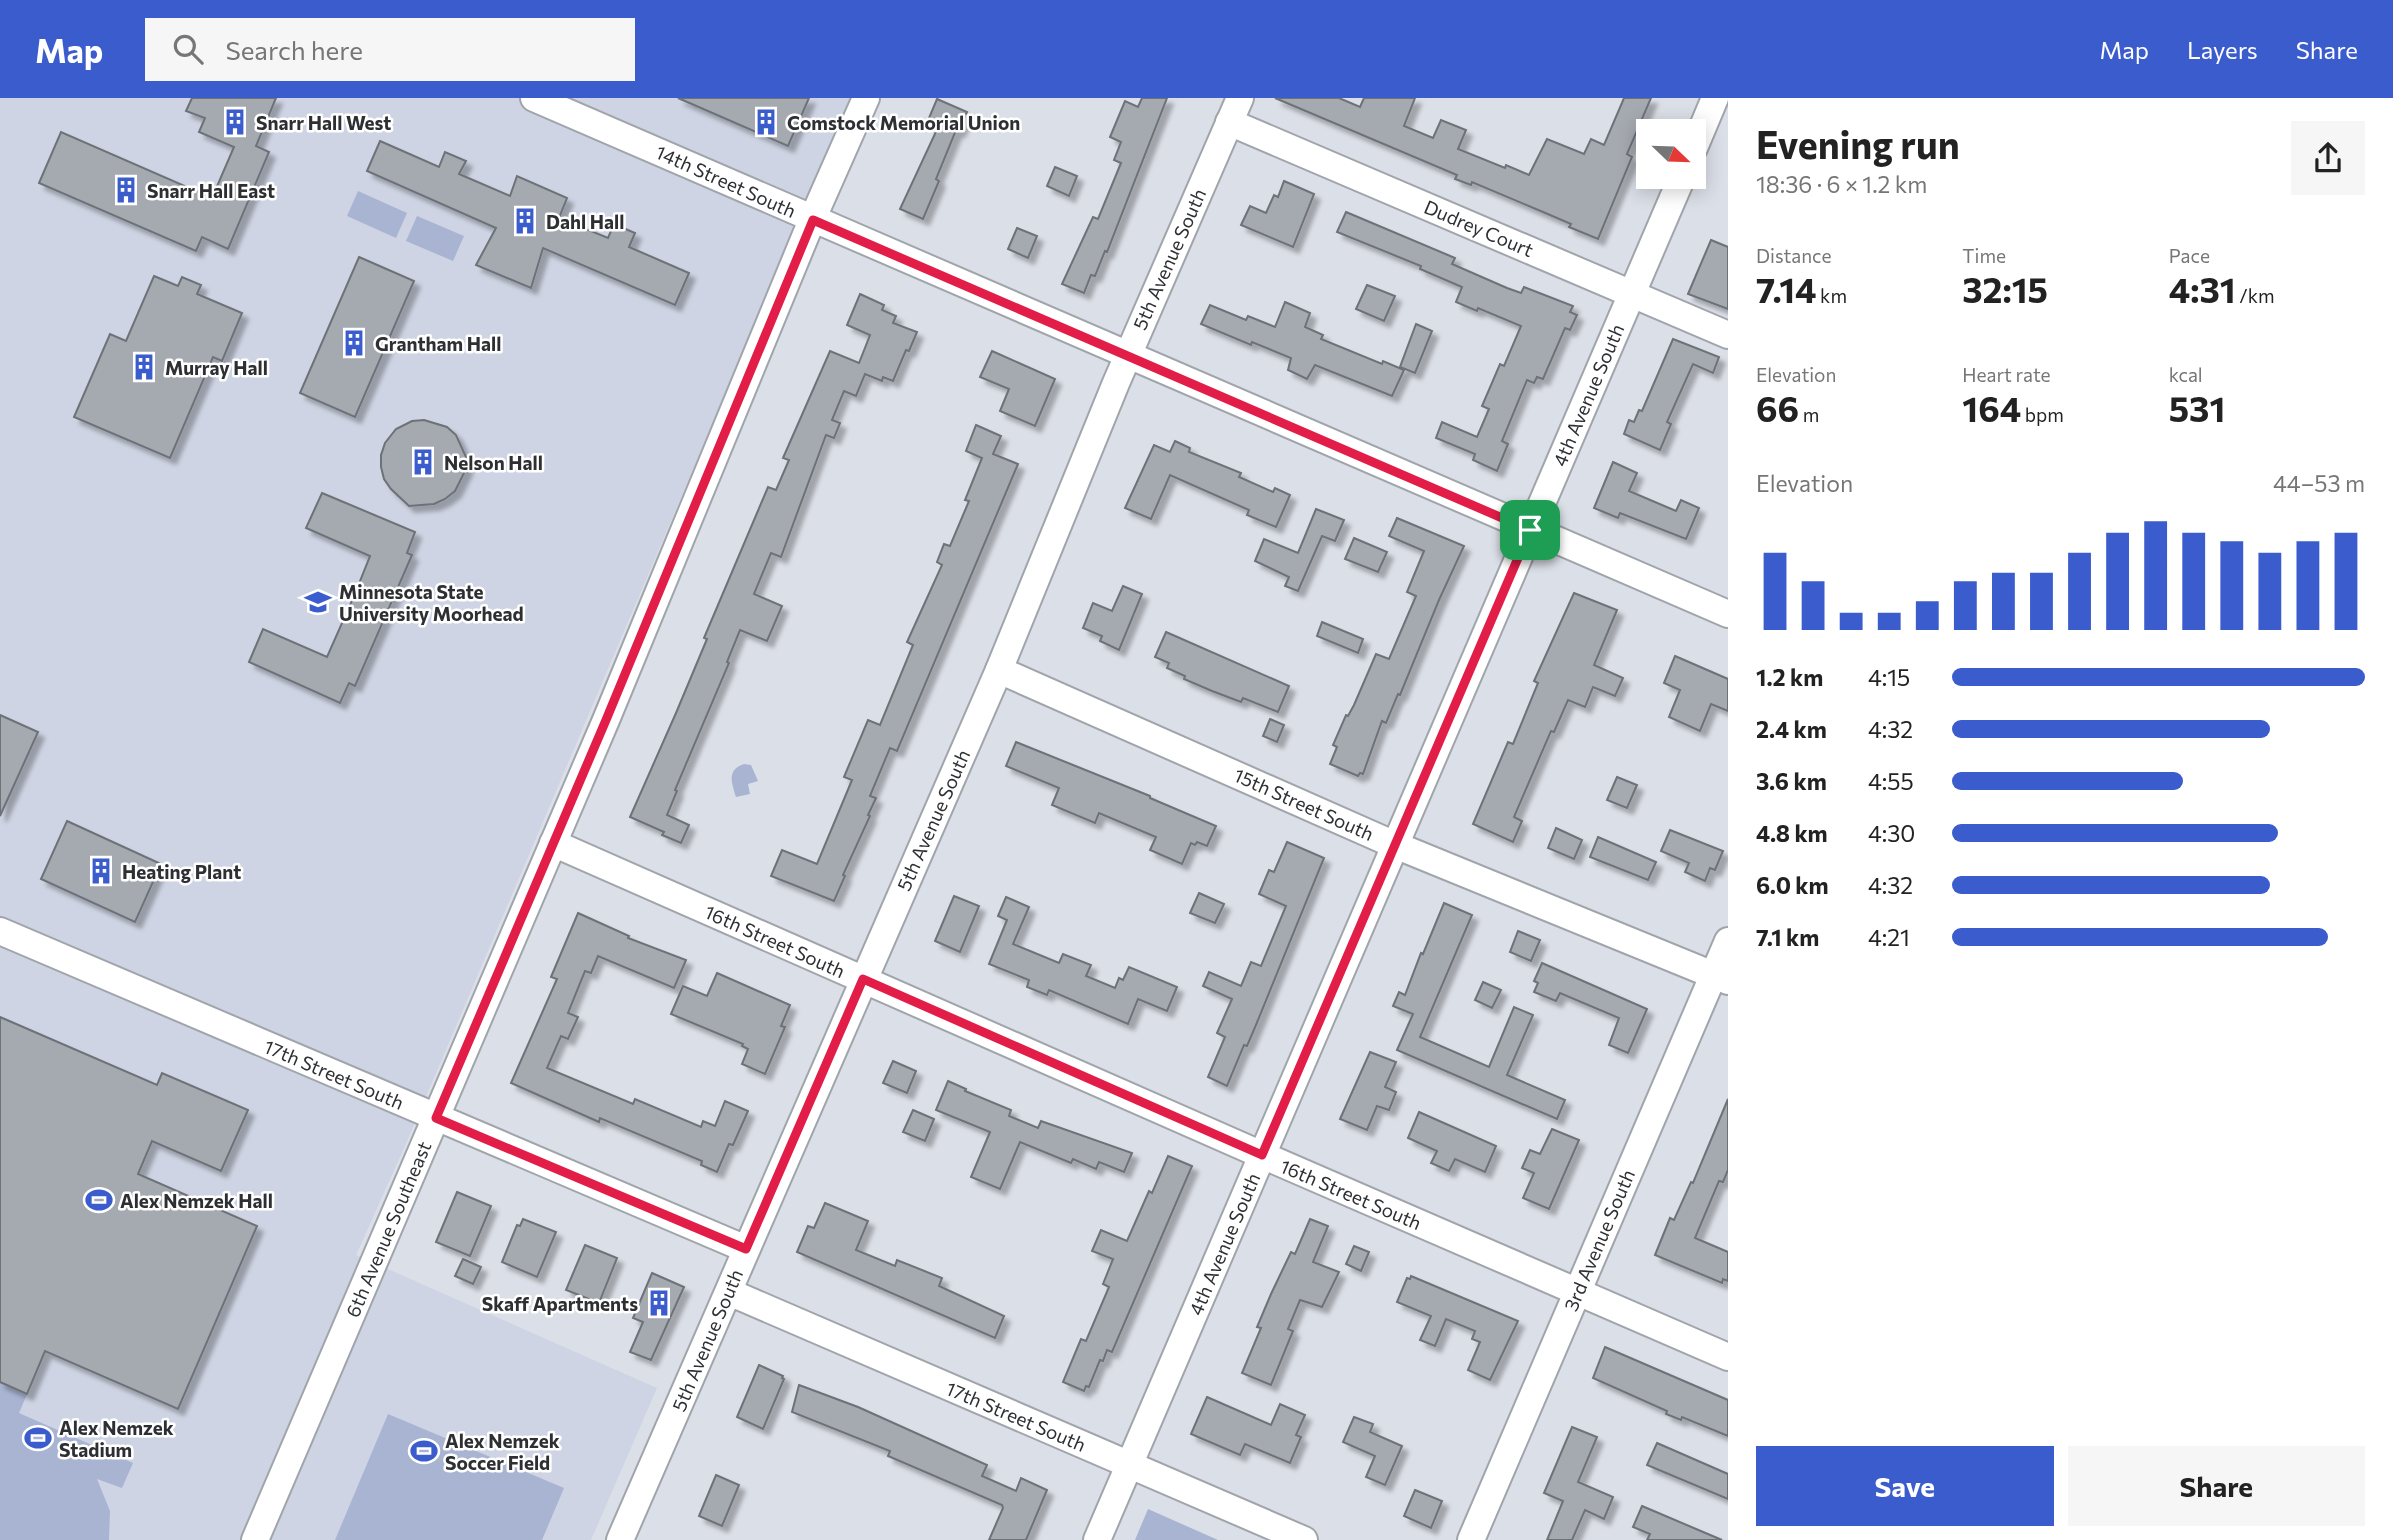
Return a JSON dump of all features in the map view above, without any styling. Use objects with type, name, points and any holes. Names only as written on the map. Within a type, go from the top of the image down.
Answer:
[{"type":"street","name":"14th Street South","points":[[534,98],[1728,614]]},
{"type":"street","name":"6th Avenue Southeast","points":[[255,1540],[553,844],[866,98]]},
{"type":"street","points":[[1706,121],[1716,98]]},
{"type":"street","name":"Dudrey Court","points":[[1235,110],[1728,335]]},
{"type":"street","name":"5th Avenue South","points":[[620,1540],[999,670],[1128,355],[1235,110]]},
{"type":"street","name":"4th Avenue South","points":[[1097,1540],[1677,189]]},
{"type":"street","name":"15th Street South","points":[[999,670],[1395,845],[1721,978]]},
{"type":"street","name":"16th Street South","points":[[553,844],[1728,1357]]},
{"type":"street","name":"17th Street South","points":[[0,932],[746,1249]]},
{"type":"street","name":"3rd Avenue South","points":[[1471,1540],[1577,1292],[1721,978],[1728,941]]},
{"type":"street","name":"17th Street South","points":[[729,1292],[1304,1540]]},
{"type":"shaded area","name":"Minnesota State University Moorhead","points":[[0,98],[851,98],[405,1146],[356,1255],[657,1388],[591,1540],[0,1540]]},
{"type":"shaded area","points":[[358,191],[407,213],[396,238],[347,216]]},
{"type":"shaded area","points":[[417,216],[464,236],[453,261],[406,241]]},
{"type":"shaded area","points":[[744,764],[751,765],[758,781],[748,784],[750,794],[736,797],[732,782],[733,773]]},
{"type":"shaded area","name":"Alex Nemzek Stadium","points":[[0,1338],[43,1357],[19,1413],[133,1463],[122,1488],[97,1479],[110,1511],[109,1540],[0,1540]]},
{"type":"shaded area","name":"Alex Nemzek Soccer Field","points":[[388,1414],[564,1488],[542,1540],[335,1540]]},
{"type":"shaded area","points":[[1148,1509],[1218,1540],[1135,1540]]},
{"type":"building","name":"Snarr Hall East","points":[[192,98],[276,98],[256,146],[269,152],[228,249],[202,237],[196,251],[39,183],[61,132],[212,198],[234,147],[199,132],[205,118],[186,111]]},
{"type":"building","name":"Comstock Memorial Union","points":[[678,98],[809,98],[788,146]]},
{"type":"building","points":[[1142,98],[1167,98],[1107,252],[1105,251],[1095,276],[1091,275],[1084,293],[1062,284],[1093,217],[1098,219],[1121,163],[1114,160],[1121,142],[1110,137],[1125,101],[1138,107]]},
{"type":"building","points":[[1275,98],[1339,98],[1360,107],[1364,98],[1415,98],[1404,126],[1433,138],[1441,120],[1466,130],[1458,149],[1529,175],[1547,139],[1584,154],[1591,139],[1604,145],[1624,98],[1651,98],[1642,119],[1636,119],[1636,133],[1627,154],[1632,157],[1598,239],[1569,227],[1571,224],[1472,182],[1471,185],[1455,179],[1457,175]]},
{"type":"building","points":[[937,99],[967,112],[959,131],[956,130],[923,219],[900,209],[940,123],[929,118]]},
{"type":"building","name":"Dahl Hall","points":[[380,141],[439,167],[445,152],[466,161],[459,174],[510,196],[517,176],[567,198],[559,218],[608,238],[614,224],[635,233],[629,247],[689,273],[675,305],[543,248],[531,288],[476,265],[496,228],[367,171]]},
{"type":"building","points":[[1055,167],[1077,176],[1069,196],[1047,186]]},
{"type":"building","points":[[1284,181],[1314,194],[1293,247],[1241,225],[1250,206],[1266,213],[1274,195],[1278,197]]},
{"type":"building","points":[[1346,212],[1455,258],[1452,264],[1507,288],[1521,293],[1524,287],[1573,306],[1570,312],[1577,315],[1570,330],[1565,328],[1543,379],[1537,377],[1534,383],[1527,380],[1502,441],[1508,444],[1497,471],[1473,460],[1475,454],[1436,438],[1442,422],[1477,437],[1489,409],[1482,406],[1500,364],[1504,366],[1521,326],[1456,302],[1462,287],[1420,269],[1421,266],[1337,232]]},
{"type":"building","points":[[1017,228],[1037,236],[1028,258],[1008,249]]},
{"type":"building","points":[[1711,240],[1728,247],[1728,309],[1688,294]]},
{"type":"building","name":"Grantham Hall","points":[[359,257],[414,281],[355,417],[300,393]]},
{"type":"building","name":"Murray Hall","points":[[154,276],[178,286],[182,277],[201,285],[197,294],[242,313],[222,361],[213,357],[170,458],[74,417],[110,334],[126,341]]},
{"type":"building","points":[[1367,285],[1395,296],[1384,321],[1356,309]]},
{"type":"building","points":[[860,294],[884,305],[882,310],[896,316],[893,323],[917,332],[893,381],[883,377],[882,381],[865,374],[856,396],[844,391],[832,420],[840,423],[834,438],[826,435],[781,557],[771,553],[754,594],[782,606],[767,641],[740,630],[727,662],[729,663],[675,790],[677,791],[667,815],[689,825],[681,843],[630,817],[707,639],[704,638],[768,487],[776,490],[789,460],[783,458],[830,351],[859,363],[870,335],[847,325]]},
{"type":"building","points":[[1285,302],[1310,313],[1305,327],[1323,335],[1321,339],[1404,370],[1392,396],[1315,365],[1307,379],[1288,370],[1291,358],[1201,324],[1210,305],[1246,320],[1248,316],[1275,327]]},
{"type":"building","points":[[1416,324],[1432,331],[1415,373],[1400,367]]},
{"type":"building","points":[[1673,339],[1719,357],[1713,373],[1693,364],[1667,422],[1671,424],[1660,450],[1624,434],[1629,420],[1634,422],[1639,410],[1642,411]]},
{"type":"building","points":[[992,351],[1055,379],[1035,426],[1000,411],[1009,389],[980,377]]},
{"type":"building","name":"Nelson Hall","points":[[424,420],[447,427],[456,435],[466,457],[466,469],[455,491],[445,499],[434,504],[409,506],[384,479],[381,455],[385,443],[396,429],[412,421]]},
{"type":"building","points":[[976,425],[1001,436],[993,454],[1018,464],[897,751],[890,748],[870,796],[876,798],[868,815],[870,816],[834,901],[771,876],[782,850],[817,864],[852,780],[844,777],[868,720],[880,725],[913,645],[907,642],[942,565],[937,562],[944,544],[950,546],[969,501],[965,500],[982,458],[966,451]]},
{"type":"building","points":[[1175,441],[1190,448],[1189,452],[1241,473],[1239,477],[1273,492],[1275,488],[1290,495],[1276,527],[1247,515],[1249,510],[1170,475],[1151,519],[1125,508],[1154,445],[1170,452]]},
{"type":"building","points":[[1613,462],[1637,473],[1629,491],[1676,511],[1681,500],[1699,508],[1686,539],[1620,513],[1618,518],[1594,508]]},
{"type":"building","points":[[322,493],[415,532],[407,553],[412,555],[355,686],[349,683],[340,703],[249,662],[263,629],[327,657],[354,596],[370,556],[306,528]]},
{"type":"building","points":[[1316,509],[1344,520],[1335,541],[1322,536],[1298,591],[1285,586],[1289,577],[1255,561],[1264,539],[1298,553]]},
{"type":"building","points":[[1397,518],[1464,546],[1400,695],[1398,694],[1386,723],[1382,721],[1363,774],[1358,776],[1330,764],[1337,747],[1333,745],[1376,654],[1389,659],[1416,596],[1407,592],[1424,551],[1389,536]]},
{"type":"building","points":[[1354,538],[1387,552],[1378,572],[1345,559]]},
{"type":"building","points":[[1123,586],[1142,594],[1119,650],[1100,641],[1102,636],[1083,628],[1093,603],[1112,611]]},
{"type":"building","points":[[1574,593],[1617,610],[1594,665],[1623,678],[1615,696],[1593,687],[1585,707],[1568,700],[1554,732],[1551,731],[1514,817],[1522,821],[1513,842],[1473,824],[1508,742],[1513,744],[1538,683],[1534,681]]},
{"type":"building","points":[[1322,622],[1363,639],[1358,653],[1317,636]]},
{"type":"building","points":[[1166,632],[1289,686],[1278,712],[1243,698],[1241,702],[1212,691],[1167,668],[1169,663],[1155,657]]},
{"type":"building","points":[[1675,656],[1728,679],[1728,711],[1711,704],[1700,731],[1669,717],[1680,690],[1664,683]]},
{"type":"building","points":[[0,715],[38,732],[0,816]]},
{"type":"building","points":[[1270,719],[1284,725],[1277,742],[1263,736]]},
{"type":"building","points":[[1016,742],[1150,796],[1216,826],[1207,846],[1191,843],[1182,864],[1150,850],[1156,837],[1099,813],[1095,823],[1052,805],[1059,788],[1006,766]]},
{"type":"building","points":[[1617,777],[1637,785],[1627,808],[1607,800]]},
{"type":"building","name":"Heating Plant","points":[[67,821],[161,864],[135,922],[41,879]]},
{"type":"building","points":[[1556,828],[1582,840],[1574,859],[1548,848]]},
{"type":"building","points":[[1670,830],[1723,851],[1715,870],[1710,868],[1705,881],[1685,872],[1689,863],[1661,851]]},
{"type":"building","points":[[1598,837],[1656,862],[1648,880],[1590,857]]},
{"type":"building","points":[[1287,842],[1324,858],[1256,1025],[1247,1046],[1244,1045],[1227,1086],[1208,1077],[1225,1037],[1217,1033],[1232,999],[1203,986],[1209,972],[1241,986],[1251,962],[1261,966],[1286,906],[1259,894],[1269,870],[1274,872]]},
{"type":"building","points":[[1199,893],[1224,904],[1215,923],[1190,913]]},
{"type":"building","points":[[954,896],[979,906],[960,952],[935,941]]},
{"type":"building","points":[[1006,897],[1029,907],[1013,944],[1059,963],[1063,954],[1091,965],[1086,976],[1115,988],[1119,978],[1123,980],[1129,967],[1177,987],[1167,1011],[1138,999],[1128,1024],[1049,990],[1047,995],[1027,987],[1029,980],[989,964],[1007,920],[998,916]]},
{"type":"building","points":[[1444,903],[1472,915],[1420,1037],[1489,1067],[1514,1007],[1533,1015],[1507,1075],[1565,1100],[1557,1119],[1397,1050],[1413,1014],[1393,1006],[1399,992],[1405,995]]},
{"type":"building","points":[[578,913],[629,936],[628,938],[686,960],[674,988],[598,956],[591,973],[585,971],[568,1013],[578,1017],[568,1039],[561,1036],[547,1068],[633,1104],[635,1099],[701,1127],[703,1121],[715,1126],[725,1101],[748,1111],[717,1172],[701,1165],[702,1161],[600,1118],[599,1122],[511,1083],[557,979],[551,977]]},
{"type":"building","points":[[1518,931],[1540,940],[1531,961],[1510,952]]},
{"type":"building","points":[[1542,963],[1647,1009],[1628,1053],[1609,1045],[1619,1018],[1560,993],[1556,1001],[1534,992],[1538,983],[1534,981]]},
{"type":"building","points":[[717,973],[790,1005],[781,1026],[785,1027],[765,1074],[742,1064],[748,1049],[742,1046],[743,1044],[671,1014],[683,986],[707,996]]},
{"type":"building","points":[[1483,982],[1501,990],[1492,1008],[1475,1000]]},
{"type":"building","name":"Alex Nemzek Hall","points":[[0,1017],[157,1085],[162,1073],[248,1110],[221,1171],[152,1141],[138,1174],[257,1226],[178,1409],[45,1351],[27,1394],[0,1382]]},
{"type":"building","points":[[1370,1052],[1396,1062],[1385,1087],[1396,1092],[1389,1110],[1377,1106],[1367,1130],[1340,1119]]},
{"type":"building","points":[[893,1061],[916,1071],[907,1093],[883,1083]]},
{"type":"building","points":[[948,1081],[1011,1110],[1009,1116],[1038,1128],[1041,1121],[1132,1153],[1124,1172],[1099,1162],[1096,1169],[1073,1159],[1071,1163],[1020,1142],[1000,1189],[971,1177],[990,1132],[936,1110]]},
{"type":"building","points":[[1728,1099],[1728,1170],[1723,1182],[1719,1181],[1695,1238],[1728,1252],[1728,1281],[1723,1279],[1722,1283],[1655,1255],[1670,1218],[1674,1220],[1691,1182],[1693,1183]]},
{"type":"building","points":[[913,1110],[934,1119],[925,1141],[903,1132]]},
{"type":"building","points":[[1419,1112],[1496,1146],[1485,1172],[1455,1159],[1449,1171],[1431,1163],[1437,1151],[1408,1138]]},
{"type":"building","points":[[1552,1129],[1579,1140],[1549,1209],[1523,1198],[1534,1173],[1522,1168],[1530,1150],[1540,1154]]},
{"type":"building","points":[[1168,1156],[1192,1166],[1112,1352],[1107,1350],[1089,1387],[1086,1386],[1084,1391],[1063,1382],[1081,1339],[1086,1341],[1109,1287],[1103,1284],[1113,1259],[1092,1251],[1101,1230],[1127,1241]]},
{"type":"building","points":[[457,1192],[491,1206],[470,1256],[436,1242]]},
{"type":"building","points":[[825,1203],[868,1221],[856,1250],[895,1266],[897,1260],[942,1278],[939,1286],[1004,1316],[995,1338],[797,1252],[808,1226],[814,1228]]},
{"type":"building","points":[[523,1219],[556,1232],[537,1277],[502,1262],[517,1225],[520,1226]]},
{"type":"building","points":[[1310,1219],[1328,1226],[1313,1262],[1339,1272],[1322,1307],[1300,1300],[1288,1329],[1293,1331],[1271,1385],[1242,1373],[1261,1328],[1257,1327],[1271,1294],[1291,1252],[1295,1254]]},
{"type":"building","points":[[585,1245],[617,1258],[599,1303],[566,1290]]},
{"type":"building","points":[[1354,1246],[1369,1252],[1361,1271],[1346,1264]]},
{"type":"building","points":[[463,1259],[481,1267],[473,1284],[455,1276]]},
{"type":"building","name":"Skaff Apartments","points":[[652,1273],[684,1287],[651,1360],[630,1352],[643,1322],[633,1318]]},
{"type":"building","points":[[1411,1276],[1518,1321],[1490,1380],[1468,1370],[1480,1342],[1472,1339],[1475,1331],[1446,1319],[1435,1346],[1420,1340],[1431,1316],[1397,1302],[1407,1278],[1410,1279]]},
{"type":"building","points":[[1605,1347],[1728,1400],[1728,1436],[1682,1417],[1681,1420],[1666,1414],[1667,1411],[1593,1378]]},
{"type":"building","points":[[759,1365],[783,1376],[784,1379],[763,1429],[737,1417]]},
{"type":"building","points":[[799,1385],[858,1407],[987,1465],[982,1476],[1016,1491],[1021,1478],[1047,1490],[1026,1540],[989,1540],[1002,1505],[888,1456],[890,1451],[792,1412]]},
{"type":"building","points":[[1207,1397],[1271,1425],[1280,1404],[1305,1415],[1296,1435],[1301,1437],[1290,1463],[1245,1444],[1240,1455],[1191,1434]]},
{"type":"building","points":[[1354,1417],[1373,1424],[1370,1432],[1402,1446],[1385,1485],[1366,1477],[1375,1456],[1343,1442]]},
{"type":"building","points":[[1572,1427],[1597,1437],[1578,1482],[1613,1497],[1604,1519],[1585,1510],[1572,1540],[1547,1540],[1563,1501],[1544,1493]]},
{"type":"building","points":[[1657,1443],[1728,1474],[1728,1499],[1647,1465]]},
{"type":"building","points":[[716,1475],[739,1485],[722,1526],[699,1516]]},
{"type":"building","points":[[1415,1490],[1442,1501],[1431,1528],[1404,1516]]},
{"type":"building","points":[[1642,1506],[1722,1540],[1647,1540],[1650,1534],[1633,1527]]},
{"type":"place","name":"Snarr Hall West","points":[[235,122]]},
{"type":"place","name":"Comstock Memorial Union","points":[[766,122]]},
{"type":"place","name":"Snarr Hall East","points":[[126,190]]},
{"type":"place","name":"Dahl Hall","points":[[525,221]]},
{"type":"place","name":"Grantham Hall","points":[[354,343]]},
{"type":"place","name":"Murray Hall","points":[[144,367]]},
{"type":"place","name":"Nelson Hall","points":[[423,462]]},
{"type":"place","name":"Minnesota State University Moorhead","points":[[318,602]]},
{"type":"place","name":"Heating Plant","points":[[101,871]]},
{"type":"place","name":"Alex Nemzek Hall","points":[[99,1200]]},
{"type":"place","name":"Skaff Apartments","points":[[659,1303]]},
{"type":"place","name":"Alex Nemzek Stadium","points":[[38,1438]]},
{"type":"place","name":"Alex Nemzek Soccer Field","points":[[424,1451]]},
{"type":"route","points":[[813,220],[1530,530],[1262,1155],[863,979],[746,1249],[436,1118],[606,720],[813,220]]}]
